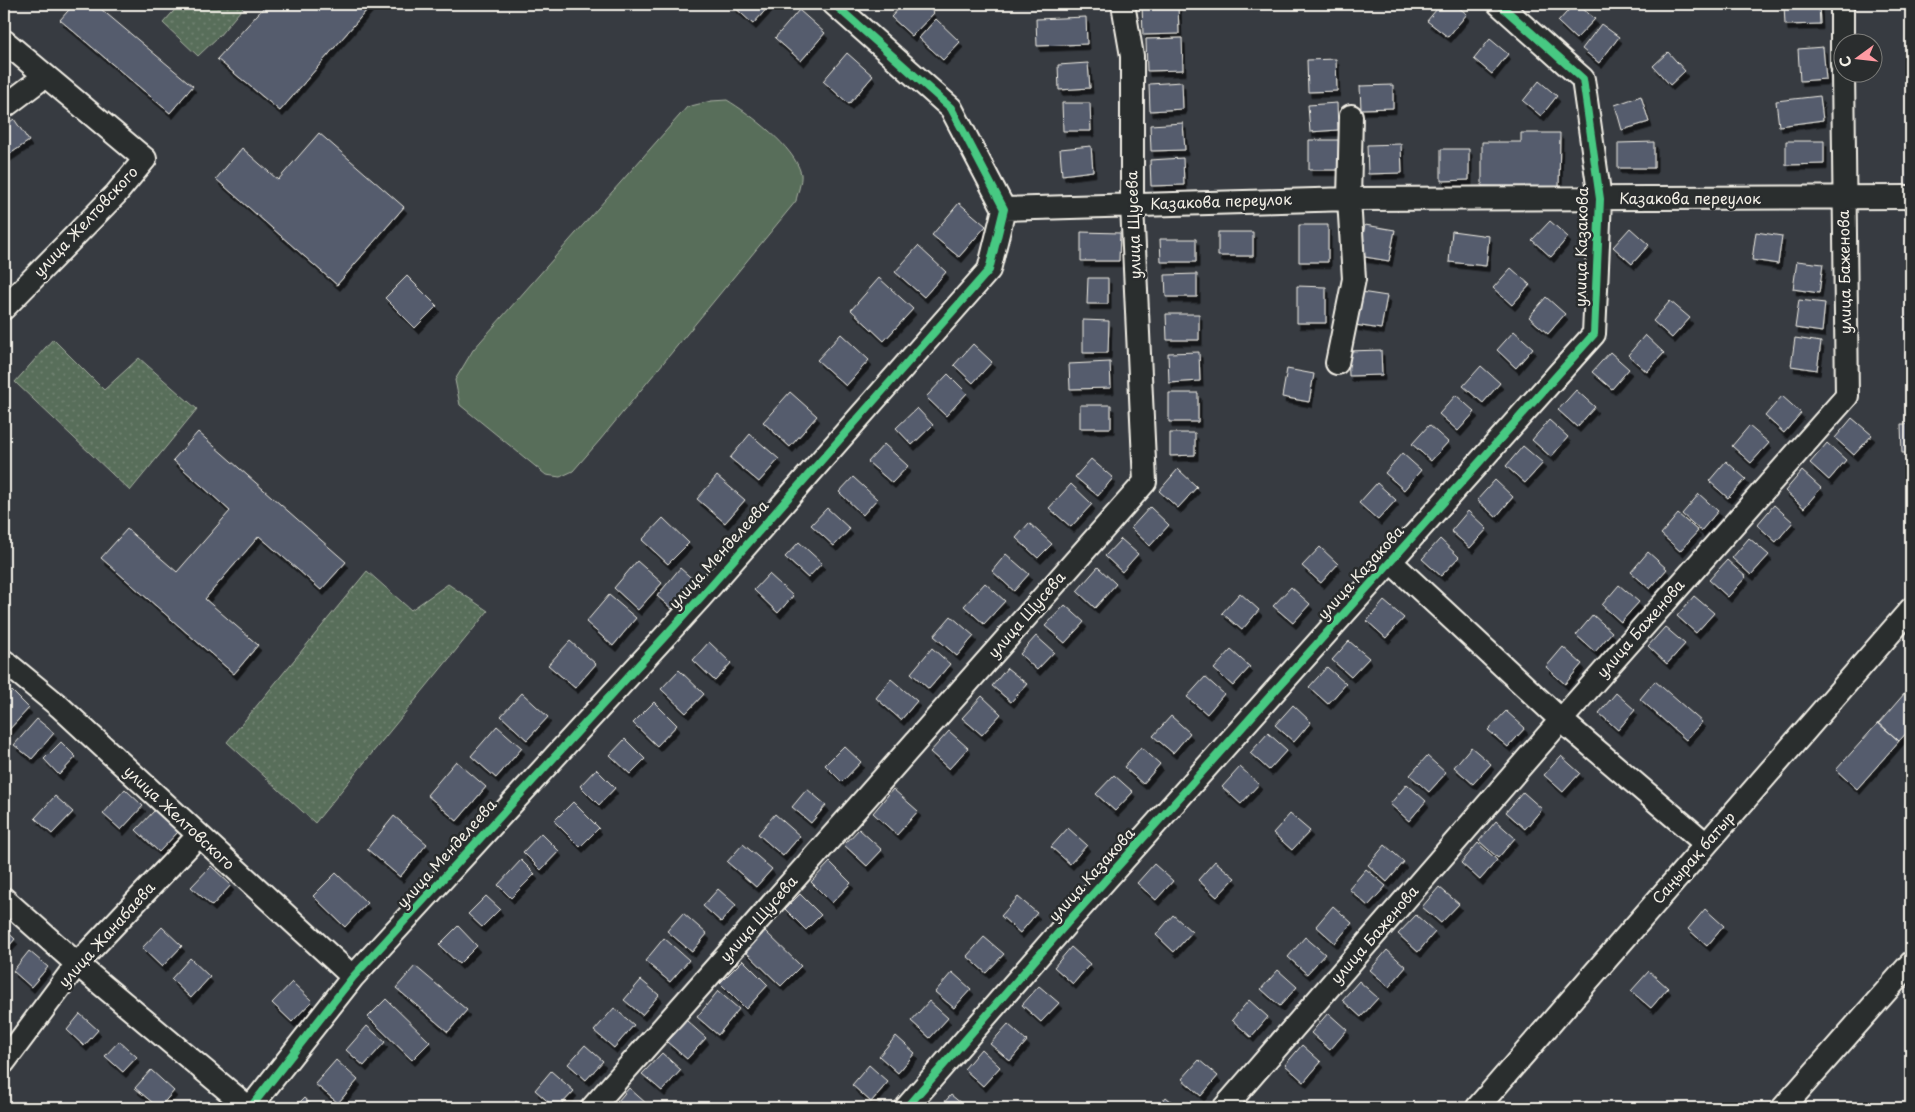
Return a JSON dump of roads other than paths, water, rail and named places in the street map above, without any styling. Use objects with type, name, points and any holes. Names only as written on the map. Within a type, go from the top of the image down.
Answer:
[{"type":"street","points":[[834,4],[951,108],[1004,209]]},
{"type":"street","name":"улица Щусева","points":[[592,1108],[1145,482],[1132,205],[1132,56],[1123,4]]},
{"type":"street","name":"улица Казакова","points":[[906,1108],[1068,922],[1594,334],[1600,199],[1583,79],[1499,4]]},
{"type":"street","points":[[1842,4],[1842,32]]},
{"type":"street","name":"улица Желтовского","points":[[4,41],[145,158],[116,194],[4,308]]},
{"type":"street","points":[[4,107],[45,76]]},
{"type":"street","name":"улица Баженова","points":[[1224,1108],[1561,720],[1847,396],[1843,82]]},
{"type":"street","points":[[1337,363],[1354,279],[1349,199],[1351,116]]},
{"type":"street","name":"Казакова переулок","points":[[1004,209],[1349,199],[1911,197]]},
{"type":"street","name":"улица Менделеева","points":[[4,899],[77,964],[249,1108],[353,977],[700,598],[989,270],[1004,209]]},
{"type":"street","points":[[1390,561],[1561,720],[1706,844]]},
{"type":"street","name":"Саңырақ батыр","points":[[1477,1108],[1911,609]]},
{"type":"street","name":"улица Желтовского","points":[[4,661],[60,707],[353,977]]},
{"type":"street","name":"улица Жанабаева","points":[[4,1062],[77,964],[198,836]]},
{"type":"street","points":[[1783,1108],[1911,963]]}]
